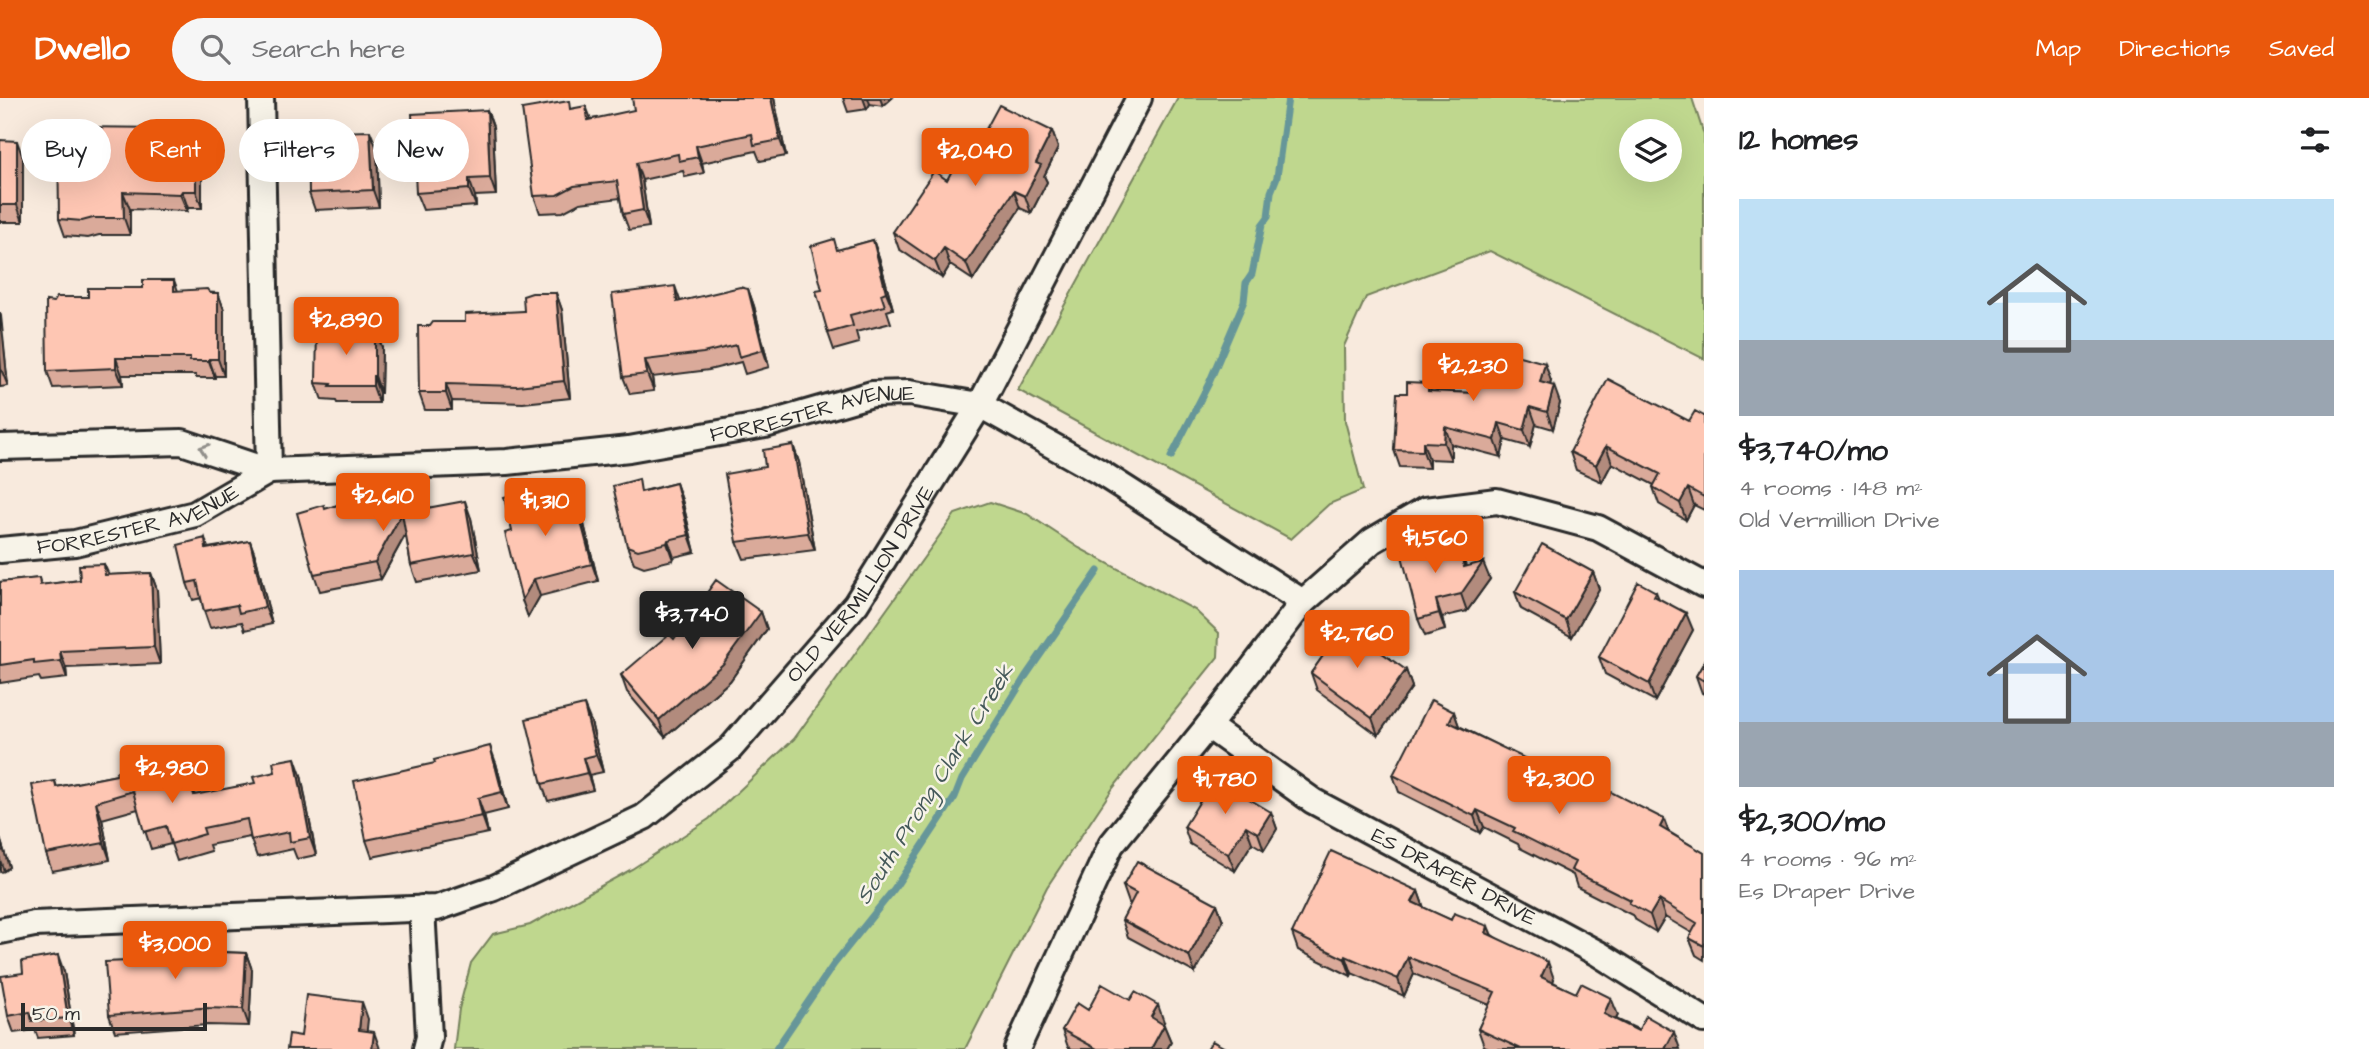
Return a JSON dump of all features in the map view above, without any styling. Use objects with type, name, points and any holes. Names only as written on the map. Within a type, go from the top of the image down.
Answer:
[{"type":"street","points":[[261,98],[269,471]]},
{"type":"street","name":"OLD VERMILLION DRIVE","points":[[0,931],[34,924],[437,908],[494,888],[644,817],[730,749],[856,604],[980,405],[1139,98]]},
{"type":"street","name":"FORRESTER AVENUE","points":[[0,447],[182,442],[269,471],[507,463],[629,449],[765,425],[872,394],[909,393],[980,405],[1098,471],[1303,602]]},
{"type":"street","name":"FORRESTER AVENUE","points":[[0,550],[75,543],[195,514],[269,471]]},
{"type":"street","points":[[1017,1049],[1111,845],[1208,726],[1303,602],[1372,541],[1425,510],[1497,501],[1598,527],[1704,585]]},
{"type":"street","name":"ES DRAPER DRIVE","points":[[1208,726],[1313,801],[1599,954],[1704,1020]]},
{"type":"street","points":[[422,908],[429,1037],[426,1049]]},
{"type":"green space","points":[[1178,98],[1692,98],[1704,135],[1704,359],[1490,251],[1366,297],[1344,346],[1345,421],[1363,490],[1329,504],[1291,539],[1018,390]]},
{"type":"green space","points":[[990,502],[1027,514],[1079,548],[1195,610],[1219,633],[1218,657],[1113,788],[1047,887],[965,1049],[454,1049],[459,1009],[471,963],[493,934],[530,925],[632,869],[709,819],[794,739],[955,514]]},
{"type":"building","points":[[632,98],[771,98],[780,140],[754,145],[752,134],[696,146],[698,157],[679,161],[678,154],[636,163],[643,210],[623,214],[617,181],[574,186],[557,195],[534,196],[522,109],[569,101],[570,109],[586,106],[588,120],[634,110]]},
{"type":"building","points":[[999,105],[1052,131],[1036,163],[1041,165],[1025,196],[1014,191],[966,263],[944,248],[935,261],[893,232],[934,171],[947,180],[969,138],[979,142]]},
{"type":"building","points":[[487,110],[490,178],[469,179],[469,119],[412,119],[412,114]]},
{"type":"building","points":[[111,127],[125,128],[125,182],[196,182],[196,191],[182,191],[180,194],[123,192],[124,218],[93,218],[82,221],[59,219],[59,182],[111,182]]},
{"type":"building","points":[[359,131],[370,131],[373,190],[309,193],[309,182],[359,182]]},
{"type":"building","points":[[0,140],[17,141],[17,205],[0,205]]},
{"type":"building","points":[[415,182],[469,182],[469,189],[416,193]]},
{"type":"building","points":[[834,239],[837,250],[873,240],[886,292],[881,294],[885,306],[850,315],[853,326],[828,333],[816,291],[822,290],[811,246]]},
{"type":"building","points":[[143,280],[174,280],[174,291],[207,289],[210,293],[218,293],[218,359],[190,361],[190,358],[116,358],[116,368],[47,371],[46,301],[54,302],[57,297],[88,297],[88,288],[143,288]]},
{"type":"building","points":[[675,286],[677,302],[740,287],[748,289],[763,350],[739,357],[736,345],[703,353],[645,360],[647,374],[623,377],[612,294]]},
{"type":"building","points":[[532,293],[556,293],[564,381],[517,386],[446,384],[446,393],[419,393],[418,326],[430,326],[433,322],[465,322],[465,314],[524,311],[523,296]]},
{"type":"building","points":[[359,327],[359,330],[375,330],[373,386],[330,386],[331,384],[316,383],[317,328]]},
{"type":"building","points":[[1487,347],[1545,363],[1540,382],[1554,386],[1547,412],[1530,407],[1524,430],[1499,423],[1495,440],[1445,427],[1444,443],[1423,442],[1423,451],[1394,450],[1397,393],[1407,393],[1407,382],[1428,383],[1428,391],[1474,393]]},
{"type":"building","points":[[1608,379],[1689,421],[1695,411],[1704,416],[1704,497],[1688,488],[1680,503],[1653,487],[1660,474],[1606,446],[1596,465],[1570,452]]},
{"type":"building","points":[[793,445],[808,533],[737,542],[725,474],[765,467],[763,450]]},
{"type":"building","points":[[639,479],[641,492],[676,483],[689,535],[638,550],[627,546],[613,486]]},
{"type":"building","points":[[531,490],[533,503],[574,495],[592,564],[534,579],[522,600],[505,533],[512,531],[504,497]]},
{"type":"building","points":[[425,497],[427,508],[465,501],[474,553],[411,565],[402,513],[375,562],[314,574],[297,513],[324,505],[325,509],[360,498],[363,509]]},
{"type":"building","points":[[205,538],[206,549],[250,541],[265,607],[239,613],[237,605],[204,611],[197,581],[187,583],[178,545]]},
{"type":"building","points":[[1433,540],[1435,549],[1458,544],[1464,567],[1483,562],[1461,594],[1436,600],[1439,613],[1418,619],[1400,548]]},
{"type":"building","points":[[1542,544],[1593,572],[1566,620],[1515,592]]},
{"type":"building","points":[[104,564],[105,575],[151,573],[154,647],[60,651],[61,661],[34,664],[34,660],[0,665],[0,582],[39,578],[40,585],[80,580],[79,565]]},
{"type":"building","points":[[716,580],[761,612],[723,664],[659,720],[621,675],[669,634],[674,639]]},
{"type":"building","points":[[1638,582],[1656,592],[1654,596],[1686,613],[1649,684],[1599,657]]},
{"type":"building","points":[[1336,620],[1406,670],[1372,718],[1311,673],[1332,643],[1324,637]]},
{"type":"building","points":[[1704,662],[1704,681],[1696,676]]},
{"type":"building","points":[[1431,700],[1454,712],[1449,722],[1608,798],[1611,792],[1664,819],[1660,827],[1704,853],[1704,946],[1689,938],[1697,923],[1659,900],[1650,915],[1629,903],[1631,900],[1571,870],[1575,862],[1513,831],[1515,828],[1477,810],[1474,816],[1393,775]]},
{"type":"building","points":[[584,705],[596,755],[583,758],[587,773],[542,784],[526,719]]},
{"type":"building","points":[[490,746],[502,792],[478,798],[482,816],[366,840],[354,781],[435,763],[434,760]]},
{"type":"building","points":[[182,753],[194,795],[255,783],[253,777],[275,772],[273,762],[295,758],[310,838],[290,842],[289,832],[251,840],[247,819],[203,828],[205,834],[171,844],[166,826],[144,832],[133,791],[96,802],[104,843],[46,854],[32,785],[55,781],[56,787],[117,775],[116,772]]},
{"type":"building","points":[[1214,778],[1271,812],[1258,833],[1246,826],[1228,854],[1184,827]]},
{"type":"building","points":[[1331,851],[1418,891],[1412,902],[1451,920],[1454,913],[1488,926],[1486,933],[1548,962],[1541,977],[1576,993],[1581,983],[1611,998],[1604,1014],[1638,1031],[1646,1016],[1674,1032],[1665,1049],[1521,1049],[1478,1029],[1495,992],[1408,957],[1398,979],[1346,956],[1345,959],[1292,933]]},
{"type":"building","points":[[1137,861],[1217,904],[1189,956],[1122,920],[1136,893],[1123,886]]},
{"type":"building","points":[[164,946],[165,950],[246,953],[243,1009],[201,1008],[109,1015],[105,962],[128,961],[127,954],[139,953],[139,947]]},
{"type":"building","points":[[58,955],[68,1018],[32,1021],[30,1012],[8,1016],[1,976],[23,973],[22,961]]},
{"type":"building","points":[[1102,984],[1130,1000],[1135,992],[1158,1005],[1151,1017],[1164,1025],[1151,1049],[1097,1049],[1062,1030],[1077,1003],[1088,1010]]},
{"type":"building","points":[[306,995],[362,1002],[359,1030],[374,1032],[372,1049],[287,1049],[289,1034],[301,1036]]},
{"type":"building","points":[[1212,1041],[1227,1049],[1207,1049]]},
{"type":"waterway","name":"South Prong Clark Creek","points":[[1171,457],[1209,383],[1244,301],[1246,283],[1252,274],[1262,225],[1268,217],[1271,192],[1277,177],[1288,98]]},
{"type":"waterway","name":"South Prong Clark Creek","points":[[776,1049],[834,964],[894,889],[955,797],[962,779],[1025,677],[1098,571]]}]
